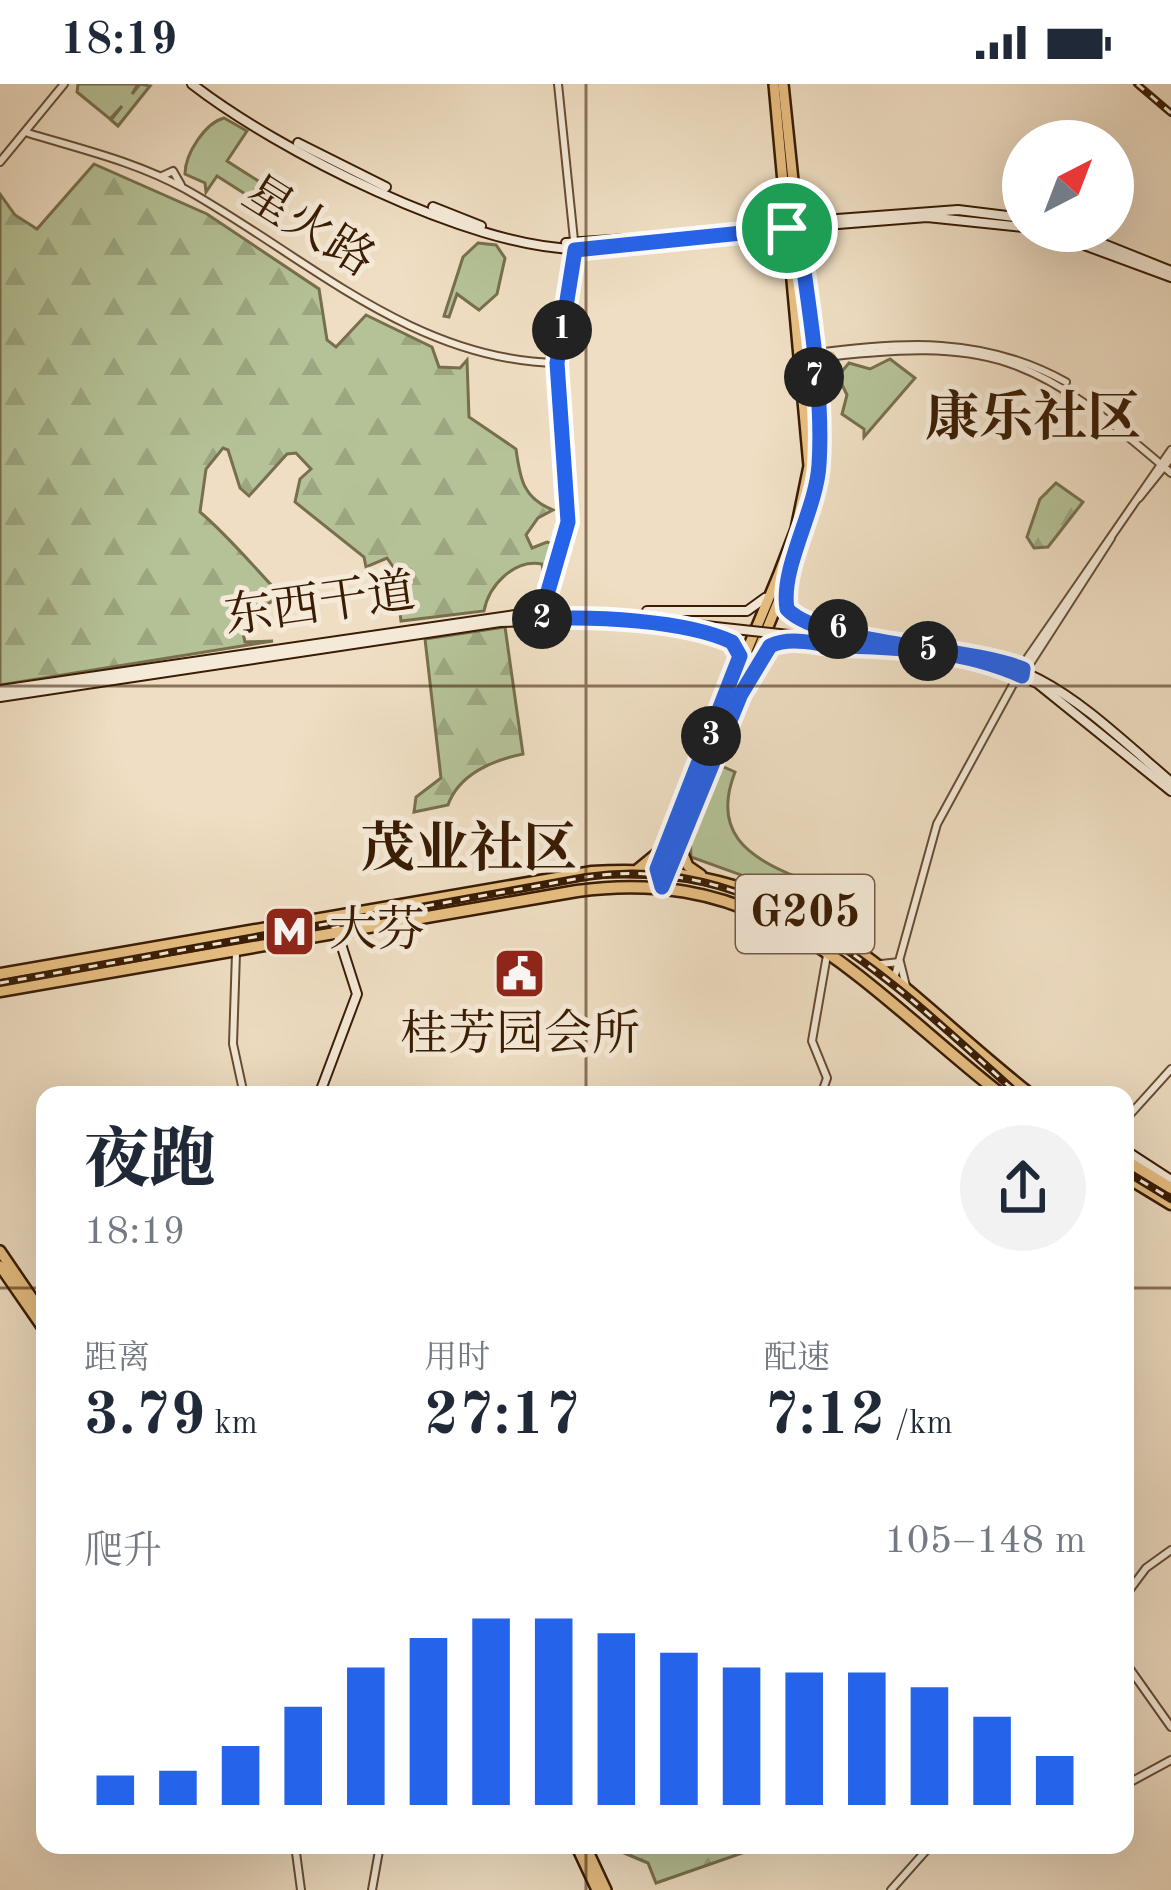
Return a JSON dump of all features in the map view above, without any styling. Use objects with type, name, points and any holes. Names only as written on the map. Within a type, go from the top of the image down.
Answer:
[{"type":"highway","name":"G205","points":[[4,972],[88,963],[332,914],[638,869],[663,870],[701,875],[786,904],[869,958],[1024,1086]]},
{"type":"highway","name":"G205","points":[[0,991],[577,891],[662,887],[751,908],[830,950],[988,1086]]},
{"type":"highway","points":[[1134,1158],[1171,1184]]},
{"type":"highway","points":[[1134,1184],[1171,1207]]},
{"type":"main road","points":[[195,84],[212,99],[349,177],[463,225],[575,247]]},
{"type":"main road","points":[[195,84],[352,172],[406,196],[516,237],[575,247],[958,210],[1002,215]]},
{"type":"main road","points":[[662,887],[673,844],[783,577],[809,466],[808,356],[774,84]]},
{"type":"main road","points":[[772,227],[789,196],[783,84]]},
{"type":"main road","points":[[789,196],[823,222],[942,218],[1002,225]]},
{"type":"main road","points":[[795,251],[823,222]]},
{"type":"main road","points":[[772,227],[795,251],[814,379]]},
{"type":"main road","points":[[1107,252],[1171,274]]},
{"type":"main road","points":[[1119,252],[1171,274]]},
{"type":"main road","points":[[809,333],[830,354],[814,379],[810,399]]},
{"type":"main road","points":[[588,615],[747,611],[758,607],[783,577]]},
{"type":"main road","points":[[783,577],[791,615],[868,641]]},
{"type":"main road","points":[[588,615],[728,639],[740,656],[735,692]]},
{"type":"main road","name":"东西干道","points":[[0,694],[541,616],[652,618],[868,641]]},
{"type":"main road","points":[[735,692],[775,643],[868,641],[963,650],[1024,672],[1077,701],[1171,786]]},
{"type":"main road","points":[[638,869],[673,844]]},
{"type":"main road","points":[[673,844],[688,866],[701,875]]},
{"type":"main road","points":[[322,1086],[357,994],[332,914]]},
{"type":"main road","points":[[0,1251],[36,1306]]},
{"type":"main road","points":[[0,1266],[36,1308]]},
{"type":"main road","points":[[584,1854],[602,1890]]},
{"type":"street","points":[[0,162],[28,133],[62,84]]},
{"type":"street","points":[[541,616],[568,522],[557,363],[575,247],[558,84]]},
{"type":"street","name":"星火路","points":[[28,133],[183,188],[398,322],[474,351],[557,363]]},
{"type":"street","points":[[808,356],[928,347],[1001,359],[1076,394],[1167,463],[1116,530],[980,742],[926,850],[894,979]]},
{"type":"street","points":[[828,1086],[812,1041],[830,950]]},
{"type":"street","points":[[236,953],[233,1043],[242,1086]]},
{"type":"street","points":[[869,958],[886,967],[900,962]]},
{"type":"street","points":[[900,962],[903,981],[916,998]]},
{"type":"street","points":[[1134,1107],[1170,1066]]},
{"type":"street","points":[[1134,1584],[1148,1566],[1171,1550]]},
{"type":"street","points":[[1134,1675],[1171,1726]]},
{"type":"street","points":[[1134,1781],[1171,1760]]},
{"type":"street","points":[[297,1854],[301,1890]]},
{"type":"street","points":[[371,1890],[378,1854]]},
{"type":"street","points":[[891,1890],[923,1854]]},
{"type":"green space","points":[[78,84],[138,84],[132,94],[140,84],[150,86],[118,126],[111,120],[122,106],[110,119],[77,92]]},
{"type":"green space","points":[[224,118],[247,131],[227,161],[260,182],[250,197],[217,176],[206,192],[205,183],[185,174],[197,140]]},
{"type":"green space","points":[[94,164],[207,214],[319,289],[327,340],[336,347],[366,315],[432,347],[439,367],[460,368],[467,360],[469,417],[516,449],[525,486],[535,500],[553,510],[538,518],[526,535],[532,548],[547,542],[557,545],[543,570],[542,564],[532,564],[504,576],[484,611],[401,621],[394,568],[387,558],[366,567],[364,557],[295,502],[300,479],[311,469],[296,453],[287,454],[249,496],[240,488],[228,450],[223,448],[206,469],[200,512],[273,587],[272,601],[241,624],[245,642],[273,641],[0,685],[0,194],[15,215],[37,229]]},
{"type":"green space","points":[[478,243],[496,245],[505,258],[497,294],[479,310],[457,294],[449,317],[444,316],[463,257]]},
{"type":"green space","points":[[890,359],[915,378],[864,437],[864,429],[842,414],[847,395],[838,376],[849,363],[870,369]]},
{"type":"green space","points":[[1056,483],[1083,502],[1048,547],[1034,548],[1027,537],[1040,499]]},
{"type":"green space","points":[[505,627],[523,754],[478,770],[460,785],[448,805],[414,812],[416,797],[441,778],[425,639]]},
{"type":"green space","points":[[717,764],[735,772],[728,810],[738,839],[749,851],[797,877],[795,885],[800,889],[791,893],[691,857],[690,834]]},
{"type":"green space","points":[[626,1854],[739,1854],[656,1883],[648,1863]]},
{"type":"railway","points":[[1137,84],[1171,113]]},
{"type":"railway","points":[[0,983],[586,877],[651,874],[712,884],[769,905],[824,935],[925,1011],[1009,1086]]},
{"type":"railway","points":[[1134,1176],[1171,1199]]},
{"type":"place","name":"大芬","points":[[290,932]]},
{"type":"place","name":"桂芳园会所","points":[[520,973]]},
{"type":"district","name":"康乐社区","points":[[1033,421]]},
{"type":"district","name":"茂业社区","points":[[469,852]]},
{"type":"route","points":[[797,222],[820,447],[815,497],[788,578],[787,609],[802,621],[868,639],[993,658],[1023,669],[1022,676],[973,658],[868,644],[789,640],[770,646],[741,694],[662,887],[657,869],[740,656],[732,642],[707,634],[587,618],[540,619],[568,522],[557,363],[575,250],[787,228],[786,224],[797,222]]}]
